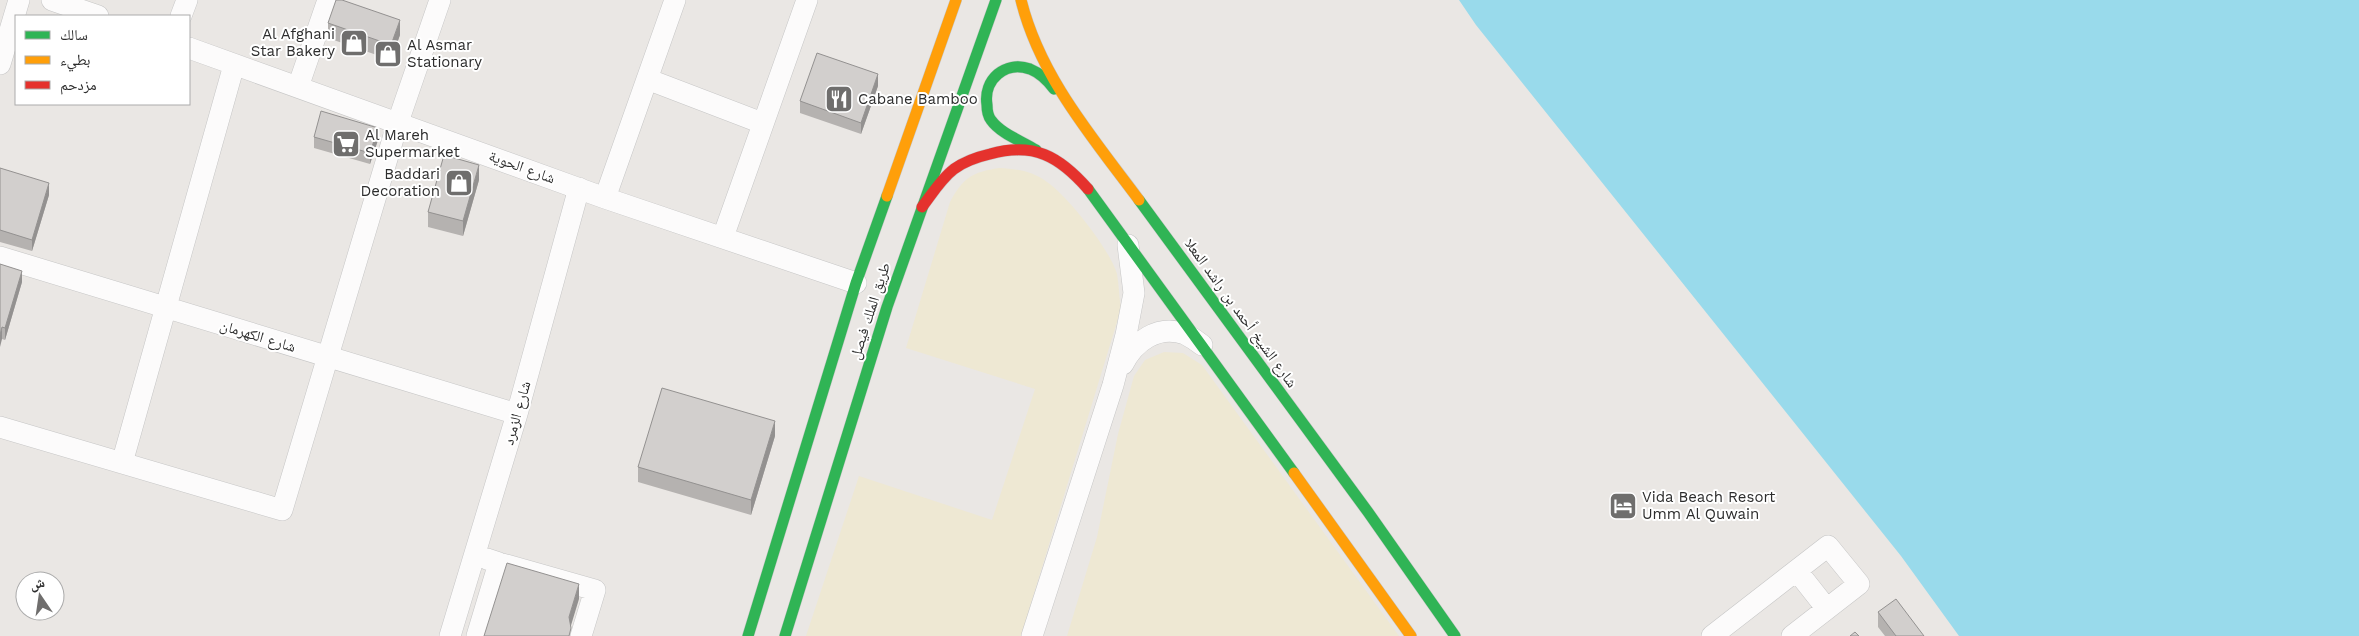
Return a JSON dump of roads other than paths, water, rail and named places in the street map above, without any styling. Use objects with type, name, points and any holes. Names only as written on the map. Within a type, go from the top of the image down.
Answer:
[{"type":"main road","name":"طريق الملك فيصل","points":[[748,636],[856,283],[956,0]]},
{"type":"main road","name":"طريق الملك فيصل","points":[[785,636],[887,307],[996,0]]},
{"type":"main road","name":"شارع الشيخ أحمد بن راشد المعلا","points":[[1021,0],[1029,33],[1042,61],[1067,103],[1368,512],[1455,636]]},
{"type":"main road","points":[[1067,103],[1045,78],[1028,68],[1015,67],[1002,70],[987,85],[985,96],[991,120],[1000,129],[1060,162],[1081,180],[1127,240],[1411,636]]},
{"type":"main road","points":[[922,207],[946,177],[960,164],[982,155],[1012,149],[1036,150]]},
{"type":"street","points":[[0,64],[19,0]]},
{"type":"street","points":[[52,0],[95,15]]},
{"type":"street","points":[[181,15],[187,0]]},
{"type":"street","points":[[298,87],[328,0]]},
{"type":"street","points":[[0,427],[282,510],[326,357],[398,122],[440,0]]},
{"type":"street","points":[[605,198],[675,0]]},
{"type":"street","points":[[722,237],[807,0]]},
{"type":"street","name":"شارع الحوية","points":[[190,48],[605,198],[856,283]]},
{"type":"street","points":[[122,463],[234,64]]},
{"type":"street","points":[[647,79],[762,123]]},
{"type":"street","name":"شارع الزمرد","points":[[450,636],[517,414],[579,188]]},
{"type":"street","points":[[1032,636],[1113,385],[1126,335],[1134,293],[1127,240]]},
{"type":"street","name":"شارع الكهرمان","points":[[0,258],[517,414]]},
{"type":"street","points":[[1113,385],[1128,354],[1139,342],[1153,334],[1169,332],[1184,334],[1202,345]]},
{"type":"street","points":[[1712,636],[1828,546],[1859,584],[1792,636]]},
{"type":"street","points":[[474,556],[595,590],[581,636]]},
{"type":"street","points":[[477,636],[499,563]]},
{"type":"street","points":[[1796,571],[1827,609]]},
{"type":"water","points":[[1459,0],[2359,0],[2359,636],[1959,636],[1901,556],[1476,25]]},
{"type":"place","name":"Al Afghani Star Bakery","points":[[354,43]]},
{"type":"place","name":"Al Asmar Stationary","points":[[388,54]]},
{"type":"place","name":"Cabane Bamboo","points":[[839,99]]},
{"type":"place","name":"Al Mareh Supermarket","points":[[346,144]]},
{"type":"place","name":"Baddari Decoration","points":[[459,183]]},
{"type":"place","name":"Vida Beach Resort Umm Al Quwain","points":[[1623,506]]}]
